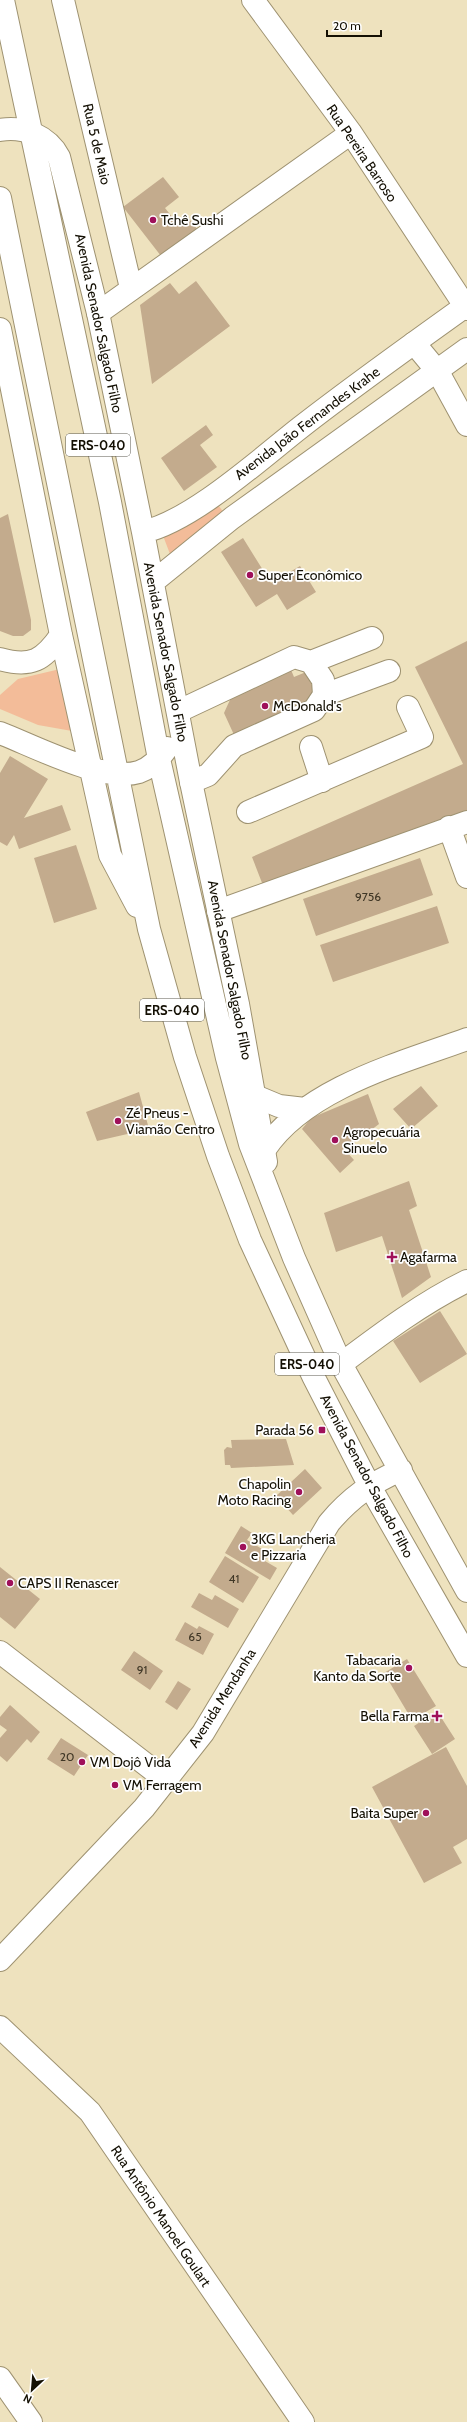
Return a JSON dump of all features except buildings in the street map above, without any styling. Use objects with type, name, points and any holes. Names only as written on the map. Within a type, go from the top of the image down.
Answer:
[{"type":"main road","name":"Avenida Senador Salgado Filho","points":[[3,0],[30,132],[57,246],[110,502],[159,759],[227,1058],[250,1144],[294,1258],[341,1364],[402,1470],[467,1591]]},
{"type":"main road","name":"Rua 5 de Maio","points":[[63,0],[132,288]]},
{"type":"main road","name":"Rua Pereira Barroso","points":[[253,0],[351,133],[466,307]]},
{"type":"main road","points":[[0,130],[8,128],[30,132]]},
{"type":"main road","name":"Avenida Senador Salgado Filho","points":[[30,132],[47,140],[59,157],[98,313],[153,582],[191,782],[256,1096],[266,1149],[268,1189]]},
{"type":"main road","points":[[98,313],[351,133]]},
{"type":"main road","name":"Avenida Senador Salgado Filho","points":[[0,198],[149,929],[185,1057],[218,1156],[250,1240],[313,1376],[369,1485],[467,1656]]},
{"type":"main road","name":"Avenida João Fernandes Krahe","points":[[143,532],[173,522],[214,494],[414,343],[466,307]]},
{"type":"main road","name":"Avenida Senador Salgado Filho","points":[[0,330],[5,382],[110,855],[149,929]]},
{"type":"main road","points":[[414,343],[438,372],[467,425]]},
{"type":"main road","points":[[153,582],[232,518],[438,372],[467,349]]},
{"type":"main road","points":[[214,494],[232,518]]},
{"type":"main road","points":[[0,659],[13,663],[38,660],[53,647],[61,635]]},
{"type":"main road","points":[[0,733],[92,770],[117,773],[140,772],[159,759],[174,737],[179,715],[294,657],[311,662],[372,638]]},
{"type":"main road","points":[[311,662],[323,680],[324,695]]},
{"type":"main road","points":[[191,782],[208,775],[234,746],[314,710],[324,695],[389,671]]},
{"type":"main road","points":[[248,812],[422,737],[408,707]]},
{"type":"main road","points":[[311,747],[322,781]]},
{"type":"main road","points":[[58,756],[80,778],[99,803]]},
{"type":"main road","points":[[218,911],[458,824],[467,877]]},
{"type":"main road","points":[[266,1149],[282,1127],[305,1109],[366,1075],[467,1039]]},
{"type":"main road","points":[[256,1096],[279,1106],[305,1109]]},
{"type":"main road","points":[[341,1364],[384,1331],[450,1289],[467,1281]]},
{"type":"main road","name":"Avenida Mendanha","points":[[0,1960],[144,1808],[203,1733],[329,1523],[346,1502],[369,1485],[402,1470]]},
{"type":"main road","points":[[0,1652],[166,1780]]},
{"type":"main road","name":"Rua Antônio Manoel Goulart","points":[[0,2028],[90,2112],[303,2422]]},
{"type":"main road","points":[[0,2378],[31,2422]]},
{"type":"shaded area","points":[[215,501],[228,518],[170,554],[162,533]]},
{"type":"shaded area","points":[[60,669],[72,731],[38,725],[0,709],[0,695],[18,679]]},
{"type":"place","name":"Tchê Sushi","points":[[153,220]]},
{"type":"place","name":"Super Econômico","points":[[250,575]]},
{"type":"place","name":"McDonald's","points":[[265,706]]},
{"type":"place","name":"Zé Pneus - Viamão Centro","points":[[118,1121]]},
{"type":"place","name":"Agropecuária Sinuelo","points":[[335,1140]]},
{"type":"place","name":"Agafarma","points":[[392,1257]]},
{"type":"place","name":"Parada 56","points":[[322,1430]]},
{"type":"place","name":"Chapolin Moto Racing","points":[[299,1492]]},
{"type":"place","name":"3KG Lancheria e Pizzaria","points":[[243,1547]]},
{"type":"place","name":"CAPS II Renascer","points":[[10,1583]]},
{"type":"place","name":"Tabacaria Kanto da Sorte","points":[[409,1668]]},
{"type":"place","name":"Bella Farma","points":[[437,1716]]},
{"type":"place","name":"VM Dojô Vida","points":[[82,1762]]},
{"type":"place","name":"VM Ferragem","points":[[115,1785]]},
{"type":"place","name":"Baita Super","points":[[426,1813]]}]
